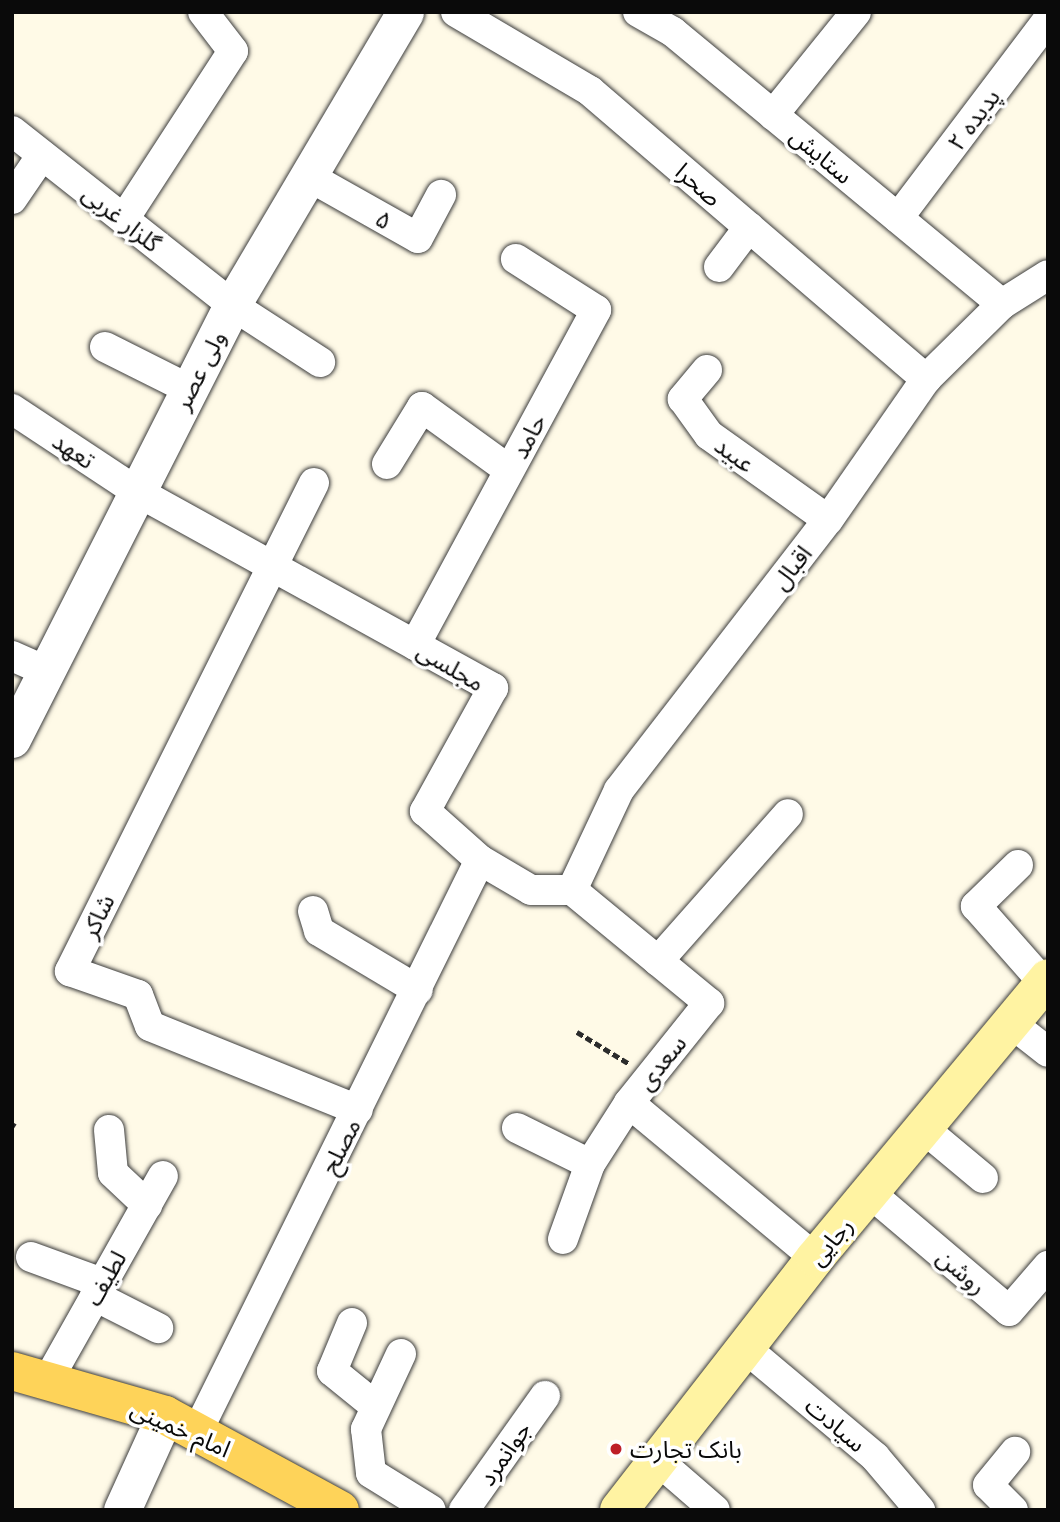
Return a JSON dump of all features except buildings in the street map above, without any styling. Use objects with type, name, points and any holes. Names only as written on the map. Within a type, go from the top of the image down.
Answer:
[{"type":"main road","name":"رجایی","points":[[620,1510],[655,1458],[815,1258],[1046,980]]},
{"type":"main road","name":"امام خمینی","points":[[30,1375],[181,1423],[323,1506]]},
{"type":"street","points":[[124,219],[233,51],[203,12]]},
{"type":"street","name":"ولی عصر","points":[[12,739],[232,305],[405,12]]},
{"type":"street","name":"صحرا","points":[[456,12],[590,91],[926,379]]},
{"type":"street","points":[[773,115],[856,12]]},
{"type":"street","name":"ستایش","points":[[643,13],[773,115],[1002,304]]},
{"type":"street","name":"پدیده ۲","points":[[898,218],[1048,20]]},
{"type":"street","name":"گلزار غربی","points":[[12,131],[232,305],[320,362]]},
{"type":"street","points":[[12,200],[42,155]]},
{"type":"street","name":"۵","points":[[308,176],[418,238],[441,195]]},
{"type":"street","points":[[719,267],[749,228]]},
{"type":"street","name":"حامد","points":[[415,645],[596,310],[516,259]]},
{"type":"street","name":"اقبال","points":[[572,891],[619,790],[828,520],[926,379],[1002,304],[1048,275]]},
{"type":"street","points":[[105,347],[189,389]]},
{"type":"street","name":"عبید","points":[[707,370],[683,399],[709,435],[828,520]]},
{"type":"street","points":[[387,464],[422,407],[509,470]]},
{"type":"street","name":"تعهد","points":[[12,409],[136,491]]},
{"type":"street","points":[[269,564],[314,483]]},
{"type":"street","name":"مجلسی","points":[[136,491],[493,688],[425,811],[480,860],[531,890],[572,891]]},
{"type":"street","name":"شاکر","points":[[269,564],[70,971],[138,995],[150,1026],[358,1110]]},
{"type":"street","points":[[12,656],[46,671]]},
{"type":"street","points":[[658,961],[788,814]]},
{"type":"street","name":"مصلح","points":[[181,1423],[358,1110],[480,860]]},
{"type":"street","points":[[1018,865],[976,906],[1046,980]]},
{"type":"street","name":"سعدی","points":[[572,891],[709,1003],[629,1103],[815,1258]]},
{"type":"street","points":[[313,911],[319,931],[418,990]]},
{"type":"street","points":[[1011,1023],[1048,1052]]},
{"type":"street","points":[[563,1239],[590,1164],[629,1103]]},
{"type":"street","points":[[517,1128],[590,1164]]},
{"type":"street","points":[[923,1128],[983,1178]]},
{"type":"street","points":[[108,1130],[113,1174],[147,1205]]},
{"type":"street","name":"لطیف","points":[[30,1375],[99,1290],[163,1176]]},
{"type":"street","name":"روشن","points":[[870,1193],[1009,1311],[1048,1266]]},
{"type":"street","points":[[31,1257],[99,1290],[158,1328]]},
{"type":"street","points":[[352,1323],[332,1371],[374,1405]]},
{"type":"street","name":"سیادت","points":[[744,1347],[875,1457],[920,1510]]},
{"type":"street","points":[[401,1354],[374,1405],[366,1429],[371,1473],[431,1510]]},
{"type":"street","name":"جوانمرد","points":[[464,1510],[545,1396]]},
{"type":"street","points":[[122,1510],[181,1423]]},
{"type":"street","points":[[1013,1510],[988,1486],[1016,1452]]},
{"type":"street","points":[[655,1458],[715,1510]]},
{"type":"path","points":[[577,1032],[650,1076]]},
{"type":"place","name":"بانک تجارت","points":[[616,1449]]}]
